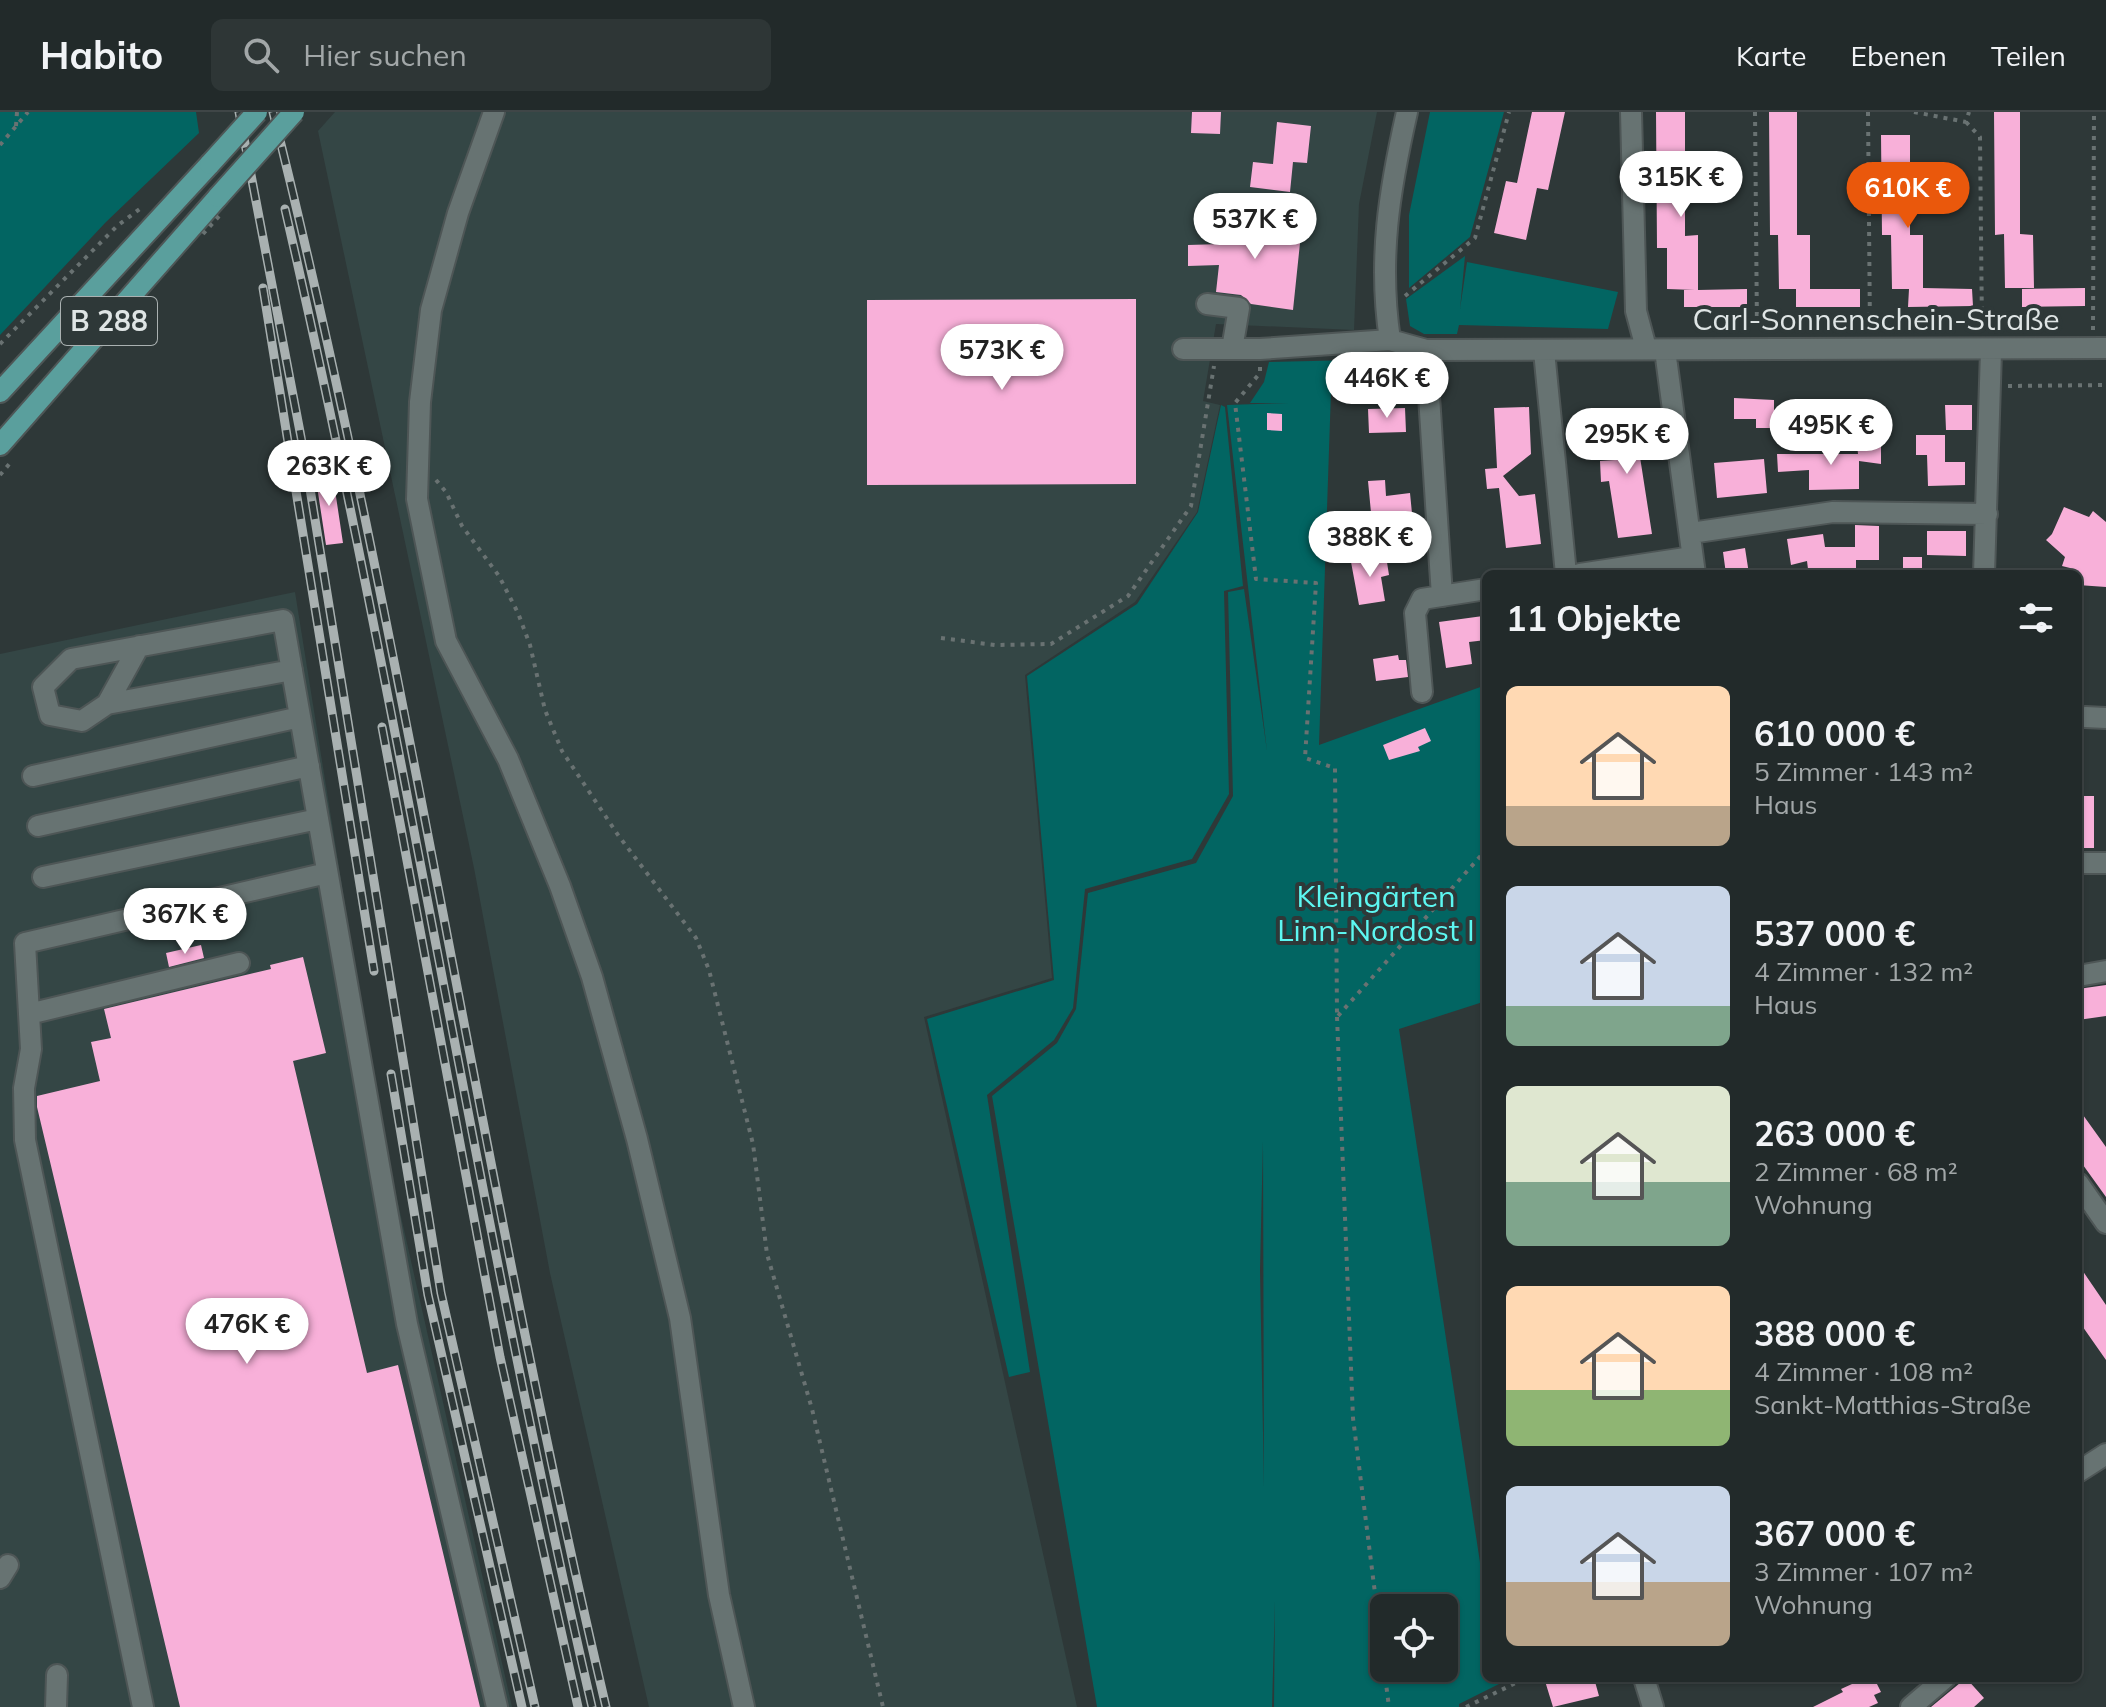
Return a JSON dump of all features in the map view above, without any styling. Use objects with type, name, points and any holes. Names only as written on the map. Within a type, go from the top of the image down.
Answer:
[{"type":"main road","name":"B 288","points":[[0,392],[257,112]]},
{"type":"main road","name":"B 288","points":[[0,445],[294,112]]},
{"type":"main road","points":[[0,380],[25,367]]},
{"type":"street","points":[[494,112],[458,213],[431,310],[420,402],[417,499],[446,641],[508,759],[560,886],[592,977],[637,1139],[680,1318],[719,1595],[744,1707]]},
{"type":"street","points":[[1390,340],[1385,304],[1388,196],[1407,112]]},
{"type":"street","points":[[1631,112],[1636,311],[1655,349],[1691,533],[1694,565],[1631,570]]},
{"type":"street","points":[[1207,304],[1239,308],[1224,349]]},
{"type":"street","name":"Carl-Sonnenschein-Straße","points":[[1183,349],[1260,349],[1390,340],[1426,350],[1991,351],[2100,348]]},
{"type":"street","points":[[1426,350],[1432,598]]},
{"type":"street","points":[[1544,351],[1566,570]]},
{"type":"street","points":[[1984,570],[1991,351]]},
{"type":"street","points":[[1691,533],[1833,512],[1987,514]]},
{"type":"street","points":[[1422,692],[1415,613],[1432,598],[1482,590]]},
{"type":"street","points":[[292,670],[107,704],[82,721],[50,715],[43,687],[71,659],[283,620],[292,670],[300,717],[309,766],[327,873],[407,1324],[497,1707]]},
{"type":"street","points":[[107,704],[139,646]]},
{"type":"street","points":[[33,776],[300,717]]},
{"type":"street","points":[[2085,717],[2106,718]]},
{"type":"street","points":[[38,826],[309,766]]},
{"type":"street","points":[[43,877],[318,819]]},
{"type":"street","points":[[2082,863],[2106,863]]},
{"type":"street","points":[[143,1707],[25,1140],[29,1014],[25,943],[31,939],[327,873]]},
{"type":"street","points":[[29,1014],[239,963]]},
{"type":"street","points":[[2082,975],[2106,971]]},
{"type":"street","points":[[2082,1189],[2106,1223]]},
{"type":"street","points":[[2082,1469],[2106,1454]]},
{"type":"street","points":[[56,1707],[57,1675]]},
{"type":"street","points":[[1645,1682],[1653,1707]]},
{"type":"street","points":[[1911,1707],[1940,1682]]},
{"type":"path","points":[[16,127],[17,112]]},
{"type":"path","points":[[0,145],[28,112]]},
{"type":"path","points":[[1385,304],[1407,295],[1475,238],[1509,112]]},
{"type":"path","points":[[1755,112],[1757,351]]},
{"type":"path","points":[[1868,112],[1871,350]]},
{"type":"path","points":[[1914,112],[1966,122],[1980,137],[1982,332],[1991,351]]},
{"type":"path","points":[[1966,122],[1969,112]]},
{"type":"path","points":[[2094,112],[2100,348]]},
{"type":"path","points":[[0,344],[117,226],[143,206]]},
{"type":"path","points":[[941,638],[995,645],[1051,644],[1128,596],[1191,506],[1224,349]]},
{"type":"path","points":[[1260,349],[1260,373],[1235,403],[1256,579],[1316,583],[1305,758],[1335,768],[1337,1017],[1353,1418],[1375,1594]]},
{"type":"path","points":[[1989,386],[2106,385]]},
{"type":"path","points":[[418,468],[432,475],[446,492],[462,526],[499,576],[530,645],[545,710],[562,751],[618,835],[696,938],[709,970],[753,1144],[767,1254],[812,1409],[883,1707]]},
{"type":"path","points":[[1337,1017],[1482,854]]},
{"type":"path","points":[[1386,1682],[1389,1707]]},
{"type":"path","points":[[1466,1707],[1518,1682]]},
{"type":"shaded area","points":[[335,112],[1377,112],[1359,204],[1354,330],[1216,324],[1203,401],[1220,405],[1197,512],[1135,602],[1025,675],[1052,978],[924,1017],[1077,1707],[649,1707],[550,1273],[474,868],[318,131]]},
{"type":"shaded area","points":[[295,592],[380,1124],[512,1707],[0,1707],[0,654]]},
{"type":"green space","points":[[0,112],[196,112],[199,133],[106,222],[0,335]]},
{"type":"green space","points":[[1430,112],[1504,112],[1470,237],[1409,288],[1409,215]]},
{"type":"green space","points":[[1465,256],[1460,309],[1467,262],[1618,292],[1608,329],[1459,325],[1457,334],[1424,334],[1410,326],[1406,299]]},
{"type":"green space","name":"Kleingärten Linn-Nordost I","points":[[1354,360],[1355,390],[1331,391],[1319,745],[1482,686],[1482,1002],[1399,1029],[1482,1576],[1482,1682],[1499,1684],[1459,1704],[1459,1707],[1274,1707],[1275,1601],[1272,1707],[1097,1707],[992,1096],[1057,1043],[1076,1009],[1088,893],[1196,863],[1233,796],[1228,592],[1244,589],[1267,751],[1227,405],[1289,403],[1250,403],[1264,382],[1269,362]],"holes":[[[1263,1141],[1264,1488],[1260,1270]]]},
{"type":"green space","points":[[1420,360],[1422,375],[1362,377],[1360,361]]},
{"type":"green space","points":[[1221,405],[1225,407],[1243,586],[1224,591],[1229,794],[1192,859],[1085,889],[1073,1008],[1054,1040],[987,1095],[1030,1372],[1009,1377],[927,1019],[1054,980],[1027,676],[1137,604],[1198,512]]},
{"type":"building","points":[[1192,112],[1221,112],[1220,134],[1191,133]]},
{"type":"building","points":[[1532,112],[1565,112],[1548,190],[1537,188],[1526,240],[1494,233],[1506,181],[1517,183]]},
{"type":"building","points":[[1656,112],[1685,112],[1685,236],[1698,235],[1698,290],[1747,289],[1747,307],[1684,307],[1684,290],[1695,290],[1667,289],[1667,248],[1657,248]]},
{"type":"building","points":[[1769,112],[1797,112],[1797,235],[1810,235],[1810,289],[1779,289],[1778,235],[1770,235]]},
{"type":"building","points":[[1994,112],[2020,112],[2020,234],[2033,235],[2034,288],[2005,288],[2004,234],[1995,235]]},
{"type":"building","points":[[1277,122],[1311,126],[1307,163],[1293,162],[1290,192],[1250,187],[1253,162],[1273,164]]},
{"type":"building","points":[[1881,135],[1910,135],[1910,235],[1923,235],[1923,288],[1972,289],[1973,306],[1908,307],[1909,289],[1892,289],[1891,235],[1882,235]]},
{"type":"building","points":[[1224,217],[1302,224],[1293,310],[1251,304],[1241,295],[1216,292],[1219,265],[1188,266],[1188,245],[1221,244]]},
{"type":"building","points":[[2085,288],[2085,306],[2022,307],[2022,289]]},
{"type":"building","points":[[1796,289],[1860,289],[1860,307],[1796,307]]},
{"type":"building","points":[[1136,299],[1136,484],[867,485],[867,300]]},
{"type":"building","points":[[1734,398],[1774,400],[1774,428],[1756,428],[1756,419],[1734,419]]},
{"type":"building","points":[[1945,405],[1972,405],[1972,430],[1946,430]]},
{"type":"building","points":[[1529,407],[1531,454],[1503,476],[1519,496],[1535,494],[1541,544],[1506,548],[1499,488],[1487,489],[1485,469],[1497,468],[1494,408]]},
{"type":"building","points":[[1405,408],[1406,432],[1369,433],[1368,409]]},
{"type":"building","points":[[1639,408],[1640,457],[1652,534],[1618,538],[1609,481],[1601,482],[1600,461],[1615,460],[1610,410]]},
{"type":"building","points":[[1267,413],[1282,414],[1282,431],[1267,430]]},
{"type":"building","points":[[1916,435],[1945,435],[1945,462],[1965,462],[1965,485],[1928,486],[1927,455],[1916,455]]},
{"type":"building","points":[[1857,444],[1881,444],[1881,464],[1859,461],[1859,489],[1809,490],[1809,470],[1778,472],[1777,454],[1858,454]]},
{"type":"building","points":[[1764,459],[1767,493],[1717,498],[1714,463]]},
{"type":"building","points":[[332,470],[343,543],[326,545],[315,473]]},
{"type":"building","points":[[1385,480],[1386,496],[1410,493],[1416,554],[1398,556],[1395,521],[1372,523],[1368,481]]},
{"type":"building","points":[[2064,507],[2089,517],[2093,511],[2106,522],[2106,587],[2082,585],[2082,570],[2069,570],[2062,566],[2065,557],[2046,540]]},
{"type":"building","points":[[1855,525],[1879,526],[1879,560],[1856,560],[1856,569],[1808,569],[1807,561],[1791,565],[1787,539],[1823,534],[1825,547],[1855,547]]},
{"type":"building","points":[[1927,531],[1966,531],[1966,556],[1927,555]]},
{"type":"building","points":[[1745,548],[1748,570],[1725,570],[1723,552]]},
{"type":"building","points":[[1386,556],[1389,575],[1381,577],[1385,601],[1359,605],[1351,562]]},
{"type":"building","points":[[1903,557],[1922,557],[1922,570],[1903,570]]},
{"type":"building","points":[[1482,616],[1482,640],[1469,642],[1472,664],[1446,668],[1439,622]]},
{"type":"building","points":[[1398,655],[1399,660],[1406,660],[1408,677],[1376,681],[1373,659]]},
{"type":"building","points":[[1425,728],[1431,741],[1418,747],[1420,751],[1389,760],[1383,745]]},
{"type":"building","points":[[2082,796],[2094,796],[2094,848],[2082,848]]},
{"type":"building","points":[[201,945],[204,958],[169,967],[166,953]]},
{"type":"building","points":[[303,957],[326,1053],[293,1061],[367,1373],[398,1365],[480,1707],[180,1707],[37,1107],[37,1096],[100,1081],[91,1042],[111,1038],[104,1009],[271,969],[270,965]]},
{"type":"building","points":[[2106,985],[2106,1016],[2082,1019],[2082,988]]},
{"type":"building","points":[[2082,1114],[2106,1147],[2106,1197],[2082,1164]]},
{"type":"building","points":[[2082,1270],[2106,1305],[2106,1360],[2082,1326]]},
{"type":"building","points":[[1545,1682],[1595,1682],[1599,1696],[1553,1707]]},
{"type":"building","points":[[1876,1682],[1881,1692],[1874,1695],[1878,1703],[1869,1707],[1813,1707],[1843,1692],[1841,1689],[1852,1684]]},
{"type":"building","points":[[1961,1682],[1970,1682],[1984,1698],[1974,1707],[1931,1707]]},
{"type":"railway","points":[[239,112],[305,458],[441,1293],[535,1707]]},
{"type":"railway","points":[[273,112],[363,509],[520,1309],[606,1707]]},
{"type":"railway","points":[[285,209],[365,583],[512,1333],[592,1707]]},
{"type":"railway","points":[[263,288],[374,971]]},
{"type":"railway","points":[[382,727],[500,1357],[578,1707]]},
{"type":"railway","points":[[391,1074],[428,1295],[522,1707]]}]
